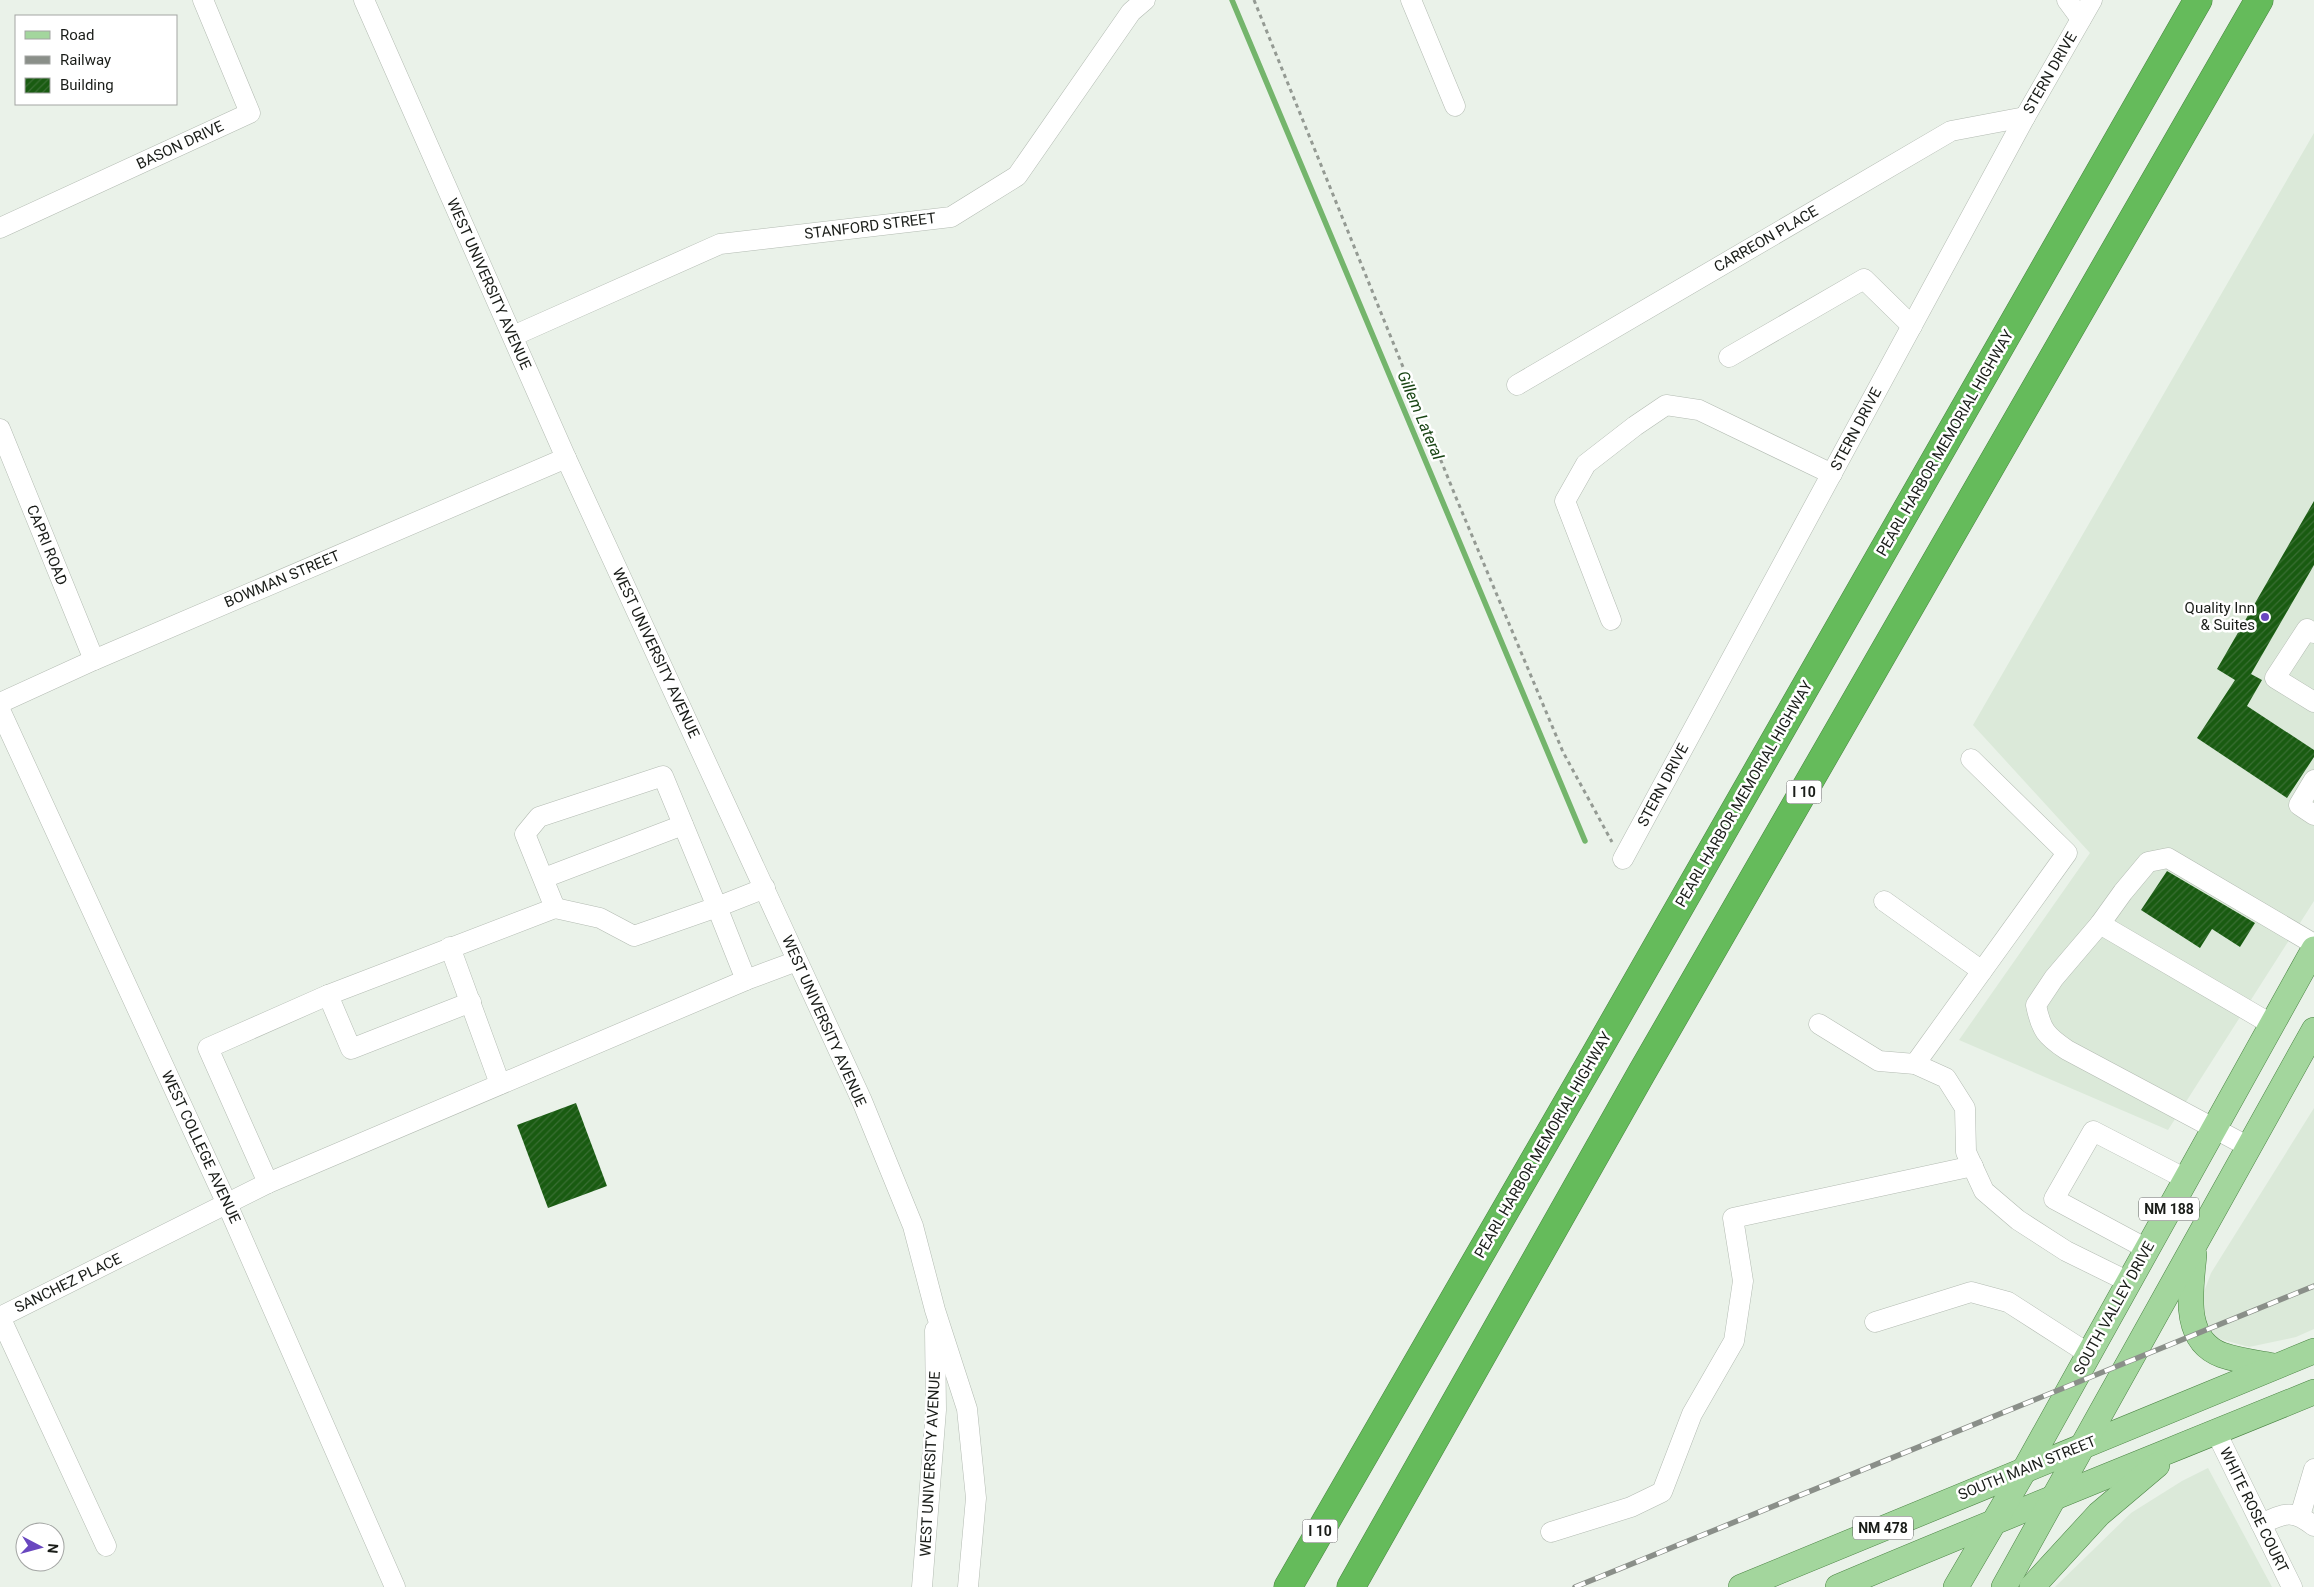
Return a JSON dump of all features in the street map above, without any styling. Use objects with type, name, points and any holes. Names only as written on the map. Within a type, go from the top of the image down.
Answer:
[{"type":"highway","name":"PEARL HARBOR MEMORIAL HIGHWAY","points":[[1288,1587],[1595,1055],[2198,0]]},
{"type":"highway","name":"I 10","points":[[1351,1587],[1646,1066],[2259,0]]},
{"type":"main road","name":"SOUTH VALLEY DRIVE","points":[[1956,1587],[2025,1469],[2314,948]]},
{"type":"main road","name":"NM 188","points":[[2004,1587],[2021,1553],[2055,1498],[2314,1030]]},
{"type":"main road","points":[[2194,1246],[2191,1308],[2197,1333],[2204,1343],[2222,1355],[2276,1366]]},
{"type":"main road","name":"SOUTH MAIN STREET","points":[[1741,1587],[2314,1350]]},
{"type":"main road","name":"NM 478","points":[[1838,1587],[1994,1520],[2055,1498],[2314,1392]]},
{"type":"main road","points":[[2032,1587],[2099,1514],[2179,1448]]},
{"type":"street","name":"BASON DRIVE","points":[[0,228],[250,113],[203,0]]},
{"type":"street","name":"WEST UNIVERSITY AVENUE","points":[[364,0],[566,458],[862,1102],[913,1226],[935,1310],[967,1409],[976,1498],[968,1587]]},
{"type":"street","name":"STANFORD STREET","points":[[513,336],[720,244],[951,217],[1016,176],[1131,12],[1145,0]]},
{"type":"street","points":[[1411,0],[1455,106]]},
{"type":"street","points":[[2067,0],[2081,19]]},
{"type":"street","name":"STERN DRIVE","points":[[1623,859],[2025,117],[2092,0]]},
{"type":"street","name":"CARREON PLACE","points":[[1517,386],[1951,131],[2025,117]]},
{"type":"street","points":[[1729,357],[1864,279],[1912,326]]},
{"type":"street","points":[[1611,620],[1565,501],[1586,464],[1666,406],[1698,410],[1832,474]]},
{"type":"street","name":"CAPRI ROAD","points":[[0,430],[94,660]]},
{"type":"street","name":"BOWMAN STREET","points":[[0,703],[94,660],[566,458]]},
{"type":"street","points":[[2314,633],[2307,628],[2275,678],[2314,702]]},
{"type":"street","name":"WEST COLLEGE AVENUE","points":[[0,710],[227,1204],[395,1587]]},
{"type":"street","points":[[1916,1064],[2067,853],[1971,759]]},
{"type":"street","points":[[555,908],[525,834],[539,817],[663,776],[746,980]]},
{"type":"street","points":[[2314,780],[2299,805],[2314,815]]},
{"type":"street","points":[[544,878],[683,825]]},
{"type":"street","points":[[2249,1147],[2067,1050],[2048,1037],[2039,1024],[2036,1005],[2054,978],[2100,924],[2122,892],[2148,862],[2168,858],[2314,944]]},
{"type":"street","points":[[268,1183],[208,1048],[328,996],[450,947],[555,908],[600,918],[634,936],[717,907],[764,888]]},
{"type":"street","points":[[1884,901],[1982,971]]},
{"type":"street","points":[[2100,924],[2272,1024]]},
{"type":"street","points":[[450,947],[500,1084]]},
{"type":"street","points":[[227,1204],[268,1183],[746,980],[796,961]]},
{"type":"street","points":[[328,996],[351,1049],[471,1002]]},
{"type":"street","points":[[1819,1024],[1879,1061],[1916,1064],[1946,1078],[1965,1108],[1966,1152],[1984,1191],[2018,1220],[2066,1251],[2129,1282]]},
{"type":"street","points":[[2147,1249],[2054,1199],[2093,1130],[2186,1179]]},
{"type":"street","points":[[1550,1532],[1631,1507],[1662,1492],[1692,1414],[1734,1341],[1743,1281],[1733,1218],[1973,1166]]},
{"type":"street","name":"SANCHEZ PLACE","points":[[106,1546],[0,1317],[227,1204]]},
{"type":"street","points":[[1875,1322],[1971,1292],[2008,1302],[2089,1354]]},
{"type":"street","name":"WEST UNIVERSITY AVENUE","points":[[922,1587],[936,1410],[935,1310]]},
{"type":"street","name":"WHITE ROSE COURT","points":[[2216,1432],[2292,1587]]},
{"type":"street","points":[[2261,1524],[2285,1513],[2307,1521],[2314,1469]]},
{"type":"path","points":[[1254,0],[1457,500],[1563,752],[1606,832],[1623,859]]},
{"type":"shaded area","points":[[2314,133],[2314,901],[2168,1130],[1959,1040],[2090,853],[1973,725]]},
{"type":"shaded area","points":[[2314,1108],[2314,1329],[2296,1337],[2249,1347],[2216,1338],[2203,1315],[2202,1297],[2211,1273]]},
{"type":"shaded area","points":[[2208,1468],[2272,1587],[2055,1587],[2131,1513],[2182,1481]]},
{"type":"building","points":[[2314,501],[2314,565],[2251,674],[2262,680],[2247,706],[2314,750],[2314,757],[2287,798],[2197,738],[2235,680],[2217,669]]},
{"type":"building","points":[[2167,871],[2255,923],[2240,947],[2212,929],[2200,948],[2141,910]]},
{"type":"building","points":[[576,1103],[607,1186],[548,1208],[517,1125]]},
{"type":"waterway","name":"Gillem Lateral","points":[[1232,0],[1585,841]]},
{"type":"railway","points":[[1575,1587],[2314,1286]]},
{"type":"place","name":"Quality Inn & Suites","points":[[2265,617]]}]
